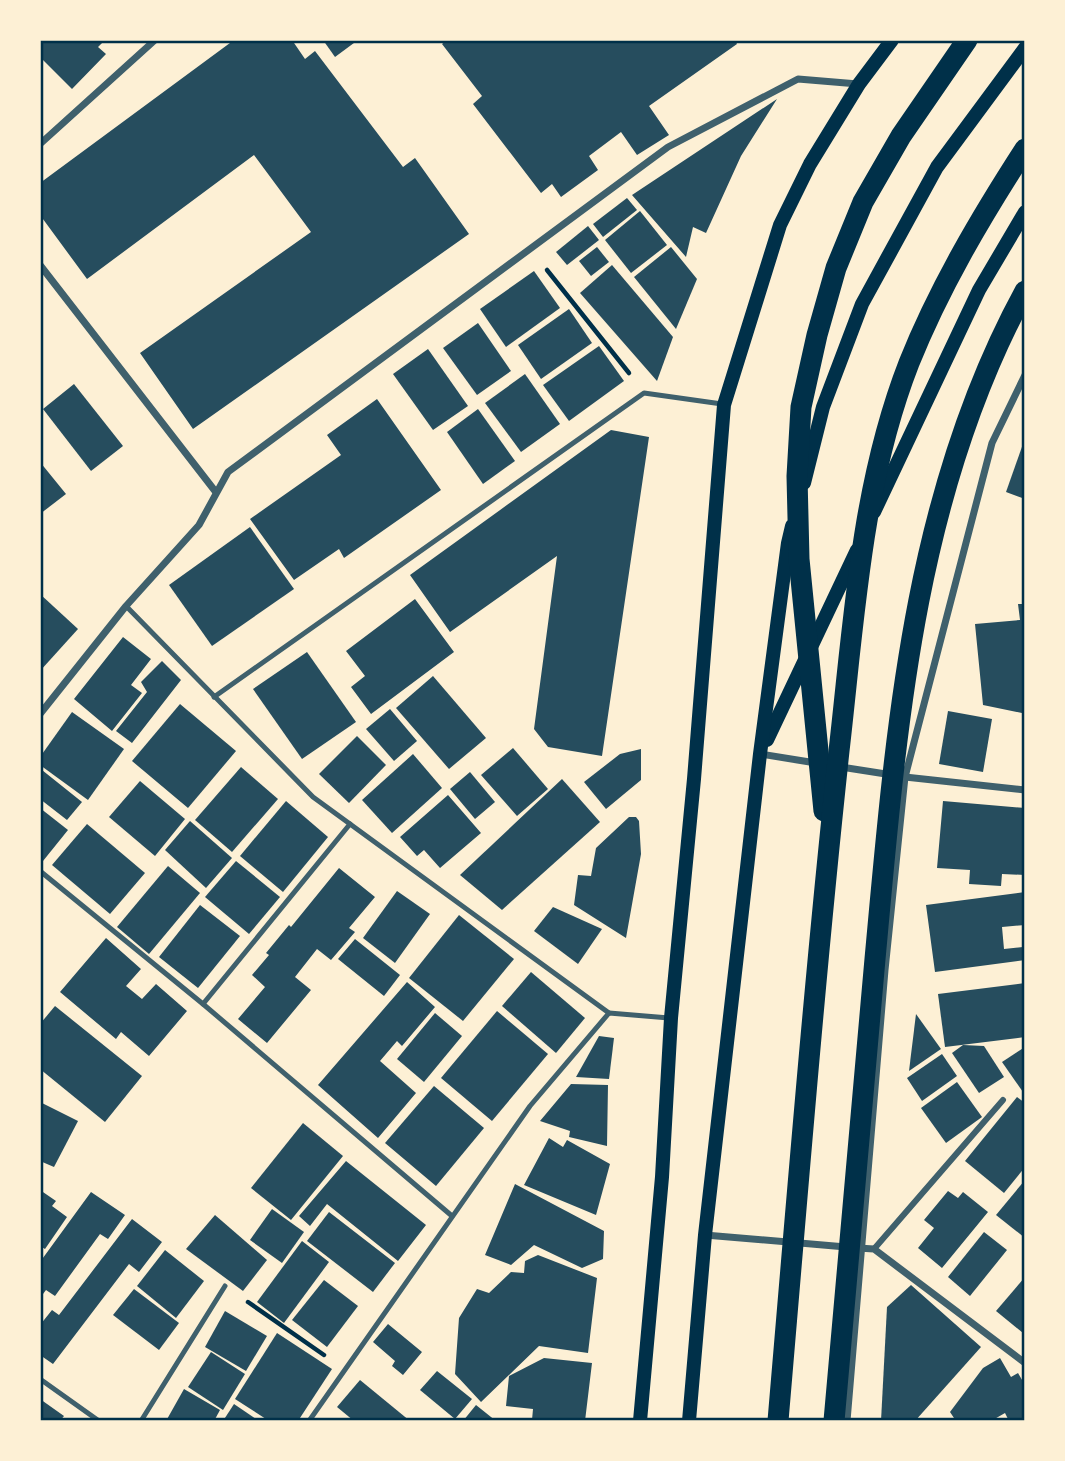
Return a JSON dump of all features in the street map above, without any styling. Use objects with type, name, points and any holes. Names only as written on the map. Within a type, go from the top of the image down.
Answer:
[{"type":"highway","points":[[828,855],[799,559],[797,476],[801,407],[836,268],[863,202],[901,136],[967,40]]},
{"type":"highway","points":[[778,1421],[828,855],[859,571],[872,496],[887,432],[909,364],[940,294],[977,225],[1025,149]]},
{"type":"highway","points":[[834,1421],[898,718],[922,579],[952,460],[976,393],[1025,291]]},
{"type":"main road","points":[[640,1421],[662,1177],[671,1018],[694,779],[724,405],[780,225],[810,164],[859,84],[892,40]]},
{"type":"main road","points":[[689,1421],[705,1235],[788,543],[823,407],[863,304],[937,167],[1025,48]]},
{"type":"main road","points":[[761,754],[979,290],[1025,212]]},
{"type":"street","points":[[40,144],[155,40]]},
{"type":"street","points":[[40,714],[126,606],[199,525],[215,491],[228,472],[668,147],[799,79],[859,84]]},
{"type":"street","points":[[40,265],[215,491]]},
{"type":"street","points":[[847,1421],[885,970],[905,777],[992,443],[1025,375]]},
{"type":"street","points":[[761,754],[905,777],[1025,790]]},
{"type":"street","points":[[874,1249],[1003,1100]]},
{"type":"street","points":[[705,1235],[874,1249],[1025,1363]]},
{"type":"lane","points":[[214,697],[644,393],[724,405]]},
{"type":"lane","points":[[126,606],[313,797],[610,1013],[671,1018]]},
{"type":"lane","points":[[203,1004],[350,824]]},
{"type":"lane","points":[[40,871],[203,1004],[452,1216]]},
{"type":"lane","points":[[309,1421],[530,1105],[610,1013]]},
{"type":"lane","points":[[141,1421],[225,1286]]},
{"type":"lane","points":[[40,1379],[99,1421]]},
{"type":"path","points":[[529,248],[644,393]]},
{"type":"path","points":[[225,1286],[344,1370]]},
{"type":"building","points":[[40,40],[105,40],[98,47],[106,54],[72,89],[40,57]]},
{"type":"building","points":[[234,40],[292,40],[305,59],[315,51],[403,167],[415,158],[469,234],[193,429],[140,353],[311,232],[254,155],[87,279],[40,215],[40,183]]},
{"type":"building","points":[[323,40],[358,40],[335,57]]},
{"type":"building","points":[[447,40],[735,40],[737,44],[649,106],[669,135],[637,155],[621,132],[589,156],[598,170],[561,197],[552,184],[541,193],[473,104],[482,96],[442,44]]},
{"type":"building","points":[[777,99],[741,156],[706,233],[693,227],[686,257],[632,195]]},
{"type":"building","points":[[627,198],[637,210],[603,237],[593,224]]},
{"type":"building","points":[[640,211],[667,245],[631,273],[605,240]]},
{"type":"building","points":[[588,226],[599,240],[567,265],[556,252]]},
{"type":"building","points":[[597,247],[609,262],[591,276],[579,261]]},
{"type":"building","points":[[671,247],[697,279],[676,329],[634,277]]},
{"type":"building","points":[[612,265],[673,337],[657,381],[580,293]]},
{"type":"building","points":[[534,271],[560,308],[506,347],[480,309]]},
{"type":"building","points":[[569,309],[592,343],[541,379],[518,345]]},
{"type":"building","points":[[478,323],[511,371],[477,395],[443,348]]},
{"type":"building","points":[[599,346],[624,381],[569,421],[543,385]]},
{"type":"building","points":[[428,349],[468,406],[433,430],[393,374]]},
{"type":"building","points":[[525,374],[560,424],[521,452],[485,403]]},
{"type":"building","points":[[74,384],[123,446],[91,471],[43,409]]},
{"type":"building","points":[[377,399],[441,490],[344,558],[339,549],[294,580],[250,519],[341,455],[327,435]]},
{"type":"building","points":[[478,409],[515,461],[483,484],[447,432]]},
{"type":"building","points":[[611,430],[649,437],[602,756],[548,747],[534,729],[557,556],[450,632],[410,575]]},
{"type":"building","points":[[1025,442],[1025,499],[1006,492]]},
{"type":"building","points":[[40,462],[66,494],[40,514]]},
{"type":"building","points":[[250,527],[294,589],[212,646],[169,585]]},
{"type":"building","points":[[40,594],[78,629],[40,671]]},
{"type":"building","points":[[415,599],[454,652],[371,714],[351,687],[365,676],[346,651]]},
{"type":"building","points":[[1018,604],[1025,604],[1025,712],[1022,713],[983,705],[975,624],[1020,620]]},
{"type":"building","points":[[123,637],[151,659],[131,685],[142,693],[112,731],[74,699]]},
{"type":"building","points":[[307,652],[356,722],[302,759],[253,689]]},
{"type":"building","points":[[162,661],[181,680],[132,743],[116,731],[147,692],[141,682]]},
{"type":"building","points":[[433,676],[486,738],[449,769],[396,708]]},
{"type":"building","points":[[180,704],[236,751],[188,808],[132,761]]},
{"type":"building","points":[[390,709],[417,741],[394,761],[366,729]]},
{"type":"building","points":[[948,711],[992,719],[983,772],[939,764]]},
{"type":"building","points":[[72,712],[124,749],[88,800],[40,765],[40,757]]},
{"type":"building","points":[[357,736],[386,765],[349,803],[319,774]]},
{"type":"building","points":[[513,748],[548,789],[517,816],[481,775]]},
{"type":"building","points":[[641,749],[641,780],[606,809],[584,782],[620,754]]},
{"type":"building","points":[[413,754],[442,788],[392,833],[362,800]]},
{"type":"building","points":[[241,767],[278,799],[232,852],[195,820]]},
{"type":"building","points":[[42,770],[82,802],[67,820],[40,799]]},
{"type":"building","points":[[470,772],[495,802],[475,819],[450,789]]},
{"type":"building","points":[[562,779],[600,822],[502,910],[460,875]]},
{"type":"building","points":[[140,781],[185,819],[155,856],[109,817]]},
{"type":"building","points":[[448,795],[481,833],[440,868],[424,850],[417,856],[400,837]]},
{"type":"building","points":[[286,801],[328,837],[283,892],[240,856]]},
{"type":"building","points":[[943,801],[1025,808],[1025,875],[1002,874],[1001,886],[969,884],[970,870],[937,868]]},
{"type":"building","points":[[40,808],[68,830],[43,861],[40,858]]},
{"type":"building","points":[[629,817],[636,817],[639,821],[641,854],[626,938],[574,905],[578,875],[591,876],[596,848]]},
{"type":"building","points":[[190,821],[232,858],[206,888],[165,850]]},
{"type":"building","points":[[87,824],[145,873],[110,914],[52,865]]},
{"type":"building","points":[[236,861],[280,897],[249,934],[205,897]]},
{"type":"building","points":[[168,866],[200,893],[149,954],[117,927]]},
{"type":"building","points":[[339,868],[375,897],[349,928],[355,932],[331,960],[317,949],[295,977],[311,990],[267,1043],[238,1019],[265,987],[252,975],[269,955],[266,953]]},
{"type":"building","points":[[397,891],[430,914],[395,963],[363,938]]},
{"type":"building","points":[[1025,892],[1025,925],[1002,927],[1004,949],[1023,947],[1025,960],[935,972],[926,905]]},
{"type":"building","points":[[200,905],[240,936],[198,988],[159,957]]},
{"type":"building","points":[[553,907],[602,929],[578,964],[534,931]]},
{"type":"building","points":[[459,915],[514,959],[463,1021],[409,978]]},
{"type":"building","points":[[106,938],[141,969],[126,986],[142,999],[156,984],[187,1011],[149,1056],[121,1032],[116,1039],[60,992]]},
{"type":"building","points":[[355,939],[400,975],[384,996],[338,959]]},
{"type":"building","points":[[531,972],[585,1018],[556,1053],[502,1006]]},
{"type":"building","points":[[407,982],[435,1007],[402,1046],[397,1041],[380,1061],[416,1093],[378,1138],[318,1085]]},
{"type":"building","points":[[1025,983],[1025,1037],[945,1047],[938,994]]},
{"type":"building","points":[[55,1006],[142,1076],[105,1122],[40,1069],[40,1024]]},
{"type":"building","points":[[497,1011],[548,1054],[492,1121],[441,1078]]},
{"type":"building","points":[[435,1013],[462,1036],[424,1082],[397,1059]]},
{"type":"building","points":[[916,1014],[941,1049],[909,1071]]},
{"type":"building","points":[[599,1036],[614,1038],[609,1079],[576,1077]]},
{"type":"building","points":[[963,1045],[984,1046],[1004,1077],[979,1093],[952,1053]]},
{"type":"building","points":[[1025,1047],[1025,1095],[1002,1062]]},
{"type":"building","points":[[942,1054],[957,1076],[922,1101],[907,1078]]},
{"type":"building","points":[[957,1082],[982,1117],[946,1143],[921,1108]]},
{"type":"building","points":[[571,1084],[608,1085],[607,1146],[569,1137],[570,1131],[540,1121]]},
{"type":"building","points":[[434,1086],[484,1128],[436,1186],[385,1143]]},
{"type":"building","points":[[1017,1097],[1025,1103],[1025,1167],[1004,1193],[965,1161]]},
{"type":"building","points":[[40,1102],[78,1121],[54,1167],[40,1161]]},
{"type":"building","points":[[303,1123],[343,1156],[291,1220],[251,1188]]},
{"type":"building","points":[[549,1138],[563,1147],[567,1140],[610,1164],[596,1215],[524,1185]]},
{"type":"building","points":[[346,1161],[426,1225],[398,1261],[327,1204],[310,1226],[299,1216]]},
{"type":"building","points":[[1025,1180],[1025,1238],[996,1215]]},
{"type":"building","points":[[515,1184],[604,1231],[603,1259],[582,1268],[534,1245],[511,1265],[485,1255]]},
{"type":"building","points":[[40,1190],[56,1201],[52,1206],[67,1217],[45,1249],[40,1246]]},
{"type":"building","points":[[948,1191],[958,1198],[963,1192],[988,1212],[942,1268],[918,1248],[934,1228],[924,1220]]},
{"type":"building","points":[[91,1192],[125,1215],[108,1239],[100,1234],[55,1296],[46,1290],[40,1298],[40,1262]]},
{"type":"building","points":[[272,1209],[304,1232],[282,1263],[250,1240]]},
{"type":"building","points":[[329,1212],[395,1263],[373,1292],[307,1241]]},
{"type":"building","points":[[215,1215],[267,1260],[243,1291],[186,1249]]},
{"type":"building","points":[[132,1219],[162,1242],[139,1272],[129,1264],[53,1364],[40,1355],[40,1325],[52,1310],[59,1315]]},
{"type":"building","points":[[984,1232],[1007,1250],[970,1296],[948,1277]]},
{"type":"building","points":[[302,1241],[329,1262],[284,1323],[257,1302]]},
{"type":"building","points":[[165,1250],[204,1281],[176,1318],[137,1286]]},
{"type":"building","points":[[538,1255],[597,1278],[588,1353],[539,1346],[481,1402],[455,1374],[459,1318],[477,1289],[489,1293],[511,1272],[524,1273],[525,1261]]},
{"type":"building","points":[[1025,1277],[1025,1331],[1023,1333],[996,1311]]},
{"type":"building","points":[[324,1280],[358,1306],[327,1347],[292,1320]]},
{"type":"building","points":[[911,1285],[981,1347],[915,1421],[881,1421],[887,1307]]},
{"type":"building","points":[[134,1289],[179,1323],[159,1350],[113,1315]]},
{"type":"building","points":[[225,1311],[267,1336],[246,1371],[205,1347]]},
{"type":"building","points":[[388,1324],[422,1352],[403,1375],[392,1366],[395,1361],[373,1342]]},
{"type":"building","points":[[277,1333],[332,1369],[298,1421],[269,1421],[235,1399]]},
{"type":"building","points":[[211,1352],[245,1374],[223,1410],[188,1387]]},
{"type":"building","points":[[544,1358],[592,1363],[585,1421],[532,1420],[533,1409],[506,1406],[509,1376]]},
{"type":"building","points":[[1000,1358],[1011,1377],[1018,1373],[1025,1385],[1025,1417],[1018,1421],[1009,1421],[1005,1413],[991,1421],[956,1421],[950,1412],[983,1368]]},
{"type":"building","points":[[437,1371],[472,1399],[455,1419],[420,1390]]},
{"type":"building","points":[[360,1380],[410,1421],[354,1421],[337,1407]]},
{"type":"building","points":[[184,1389],[220,1410],[214,1421],[166,1421]]},
{"type":"building","points":[[40,1399],[64,1416],[60,1421],[40,1421]]},
{"type":"building","points":[[234,1404],[259,1421],[223,1421]]},
{"type":"building","points":[[476,1405],[496,1421],[463,1421]]}]
